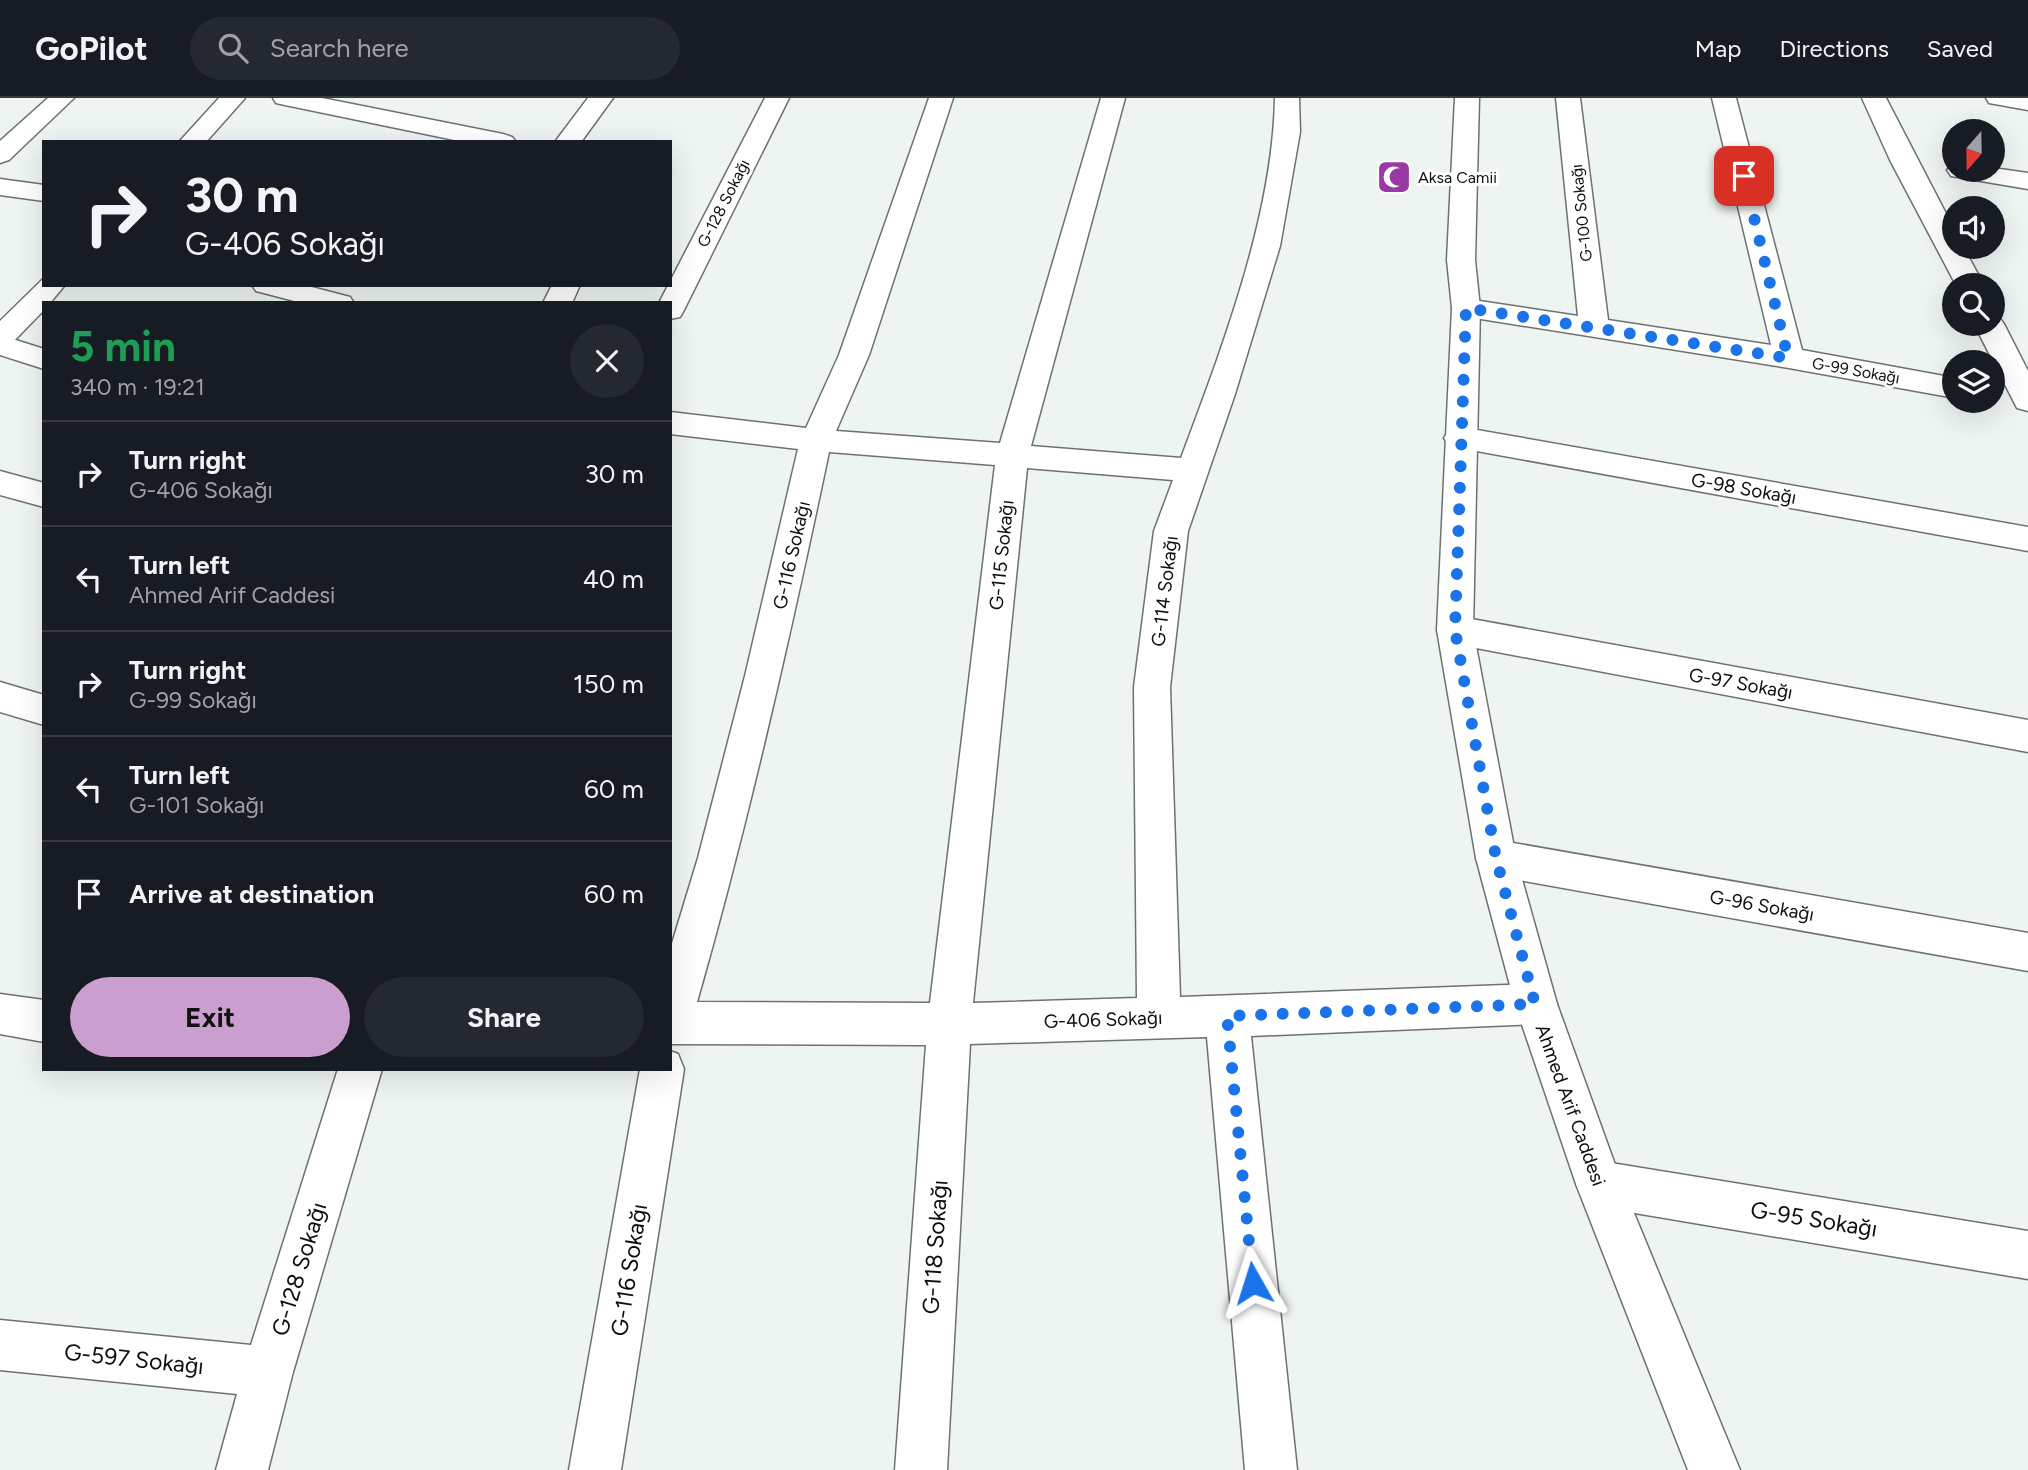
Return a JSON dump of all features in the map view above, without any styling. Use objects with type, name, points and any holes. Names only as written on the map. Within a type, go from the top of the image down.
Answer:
[{"type":"street","points":[[0,155],[62,98]]},
{"type":"street","points":[[194,140],[233,98]]},
{"type":"street","points":[[285,98],[493,140]]},
{"type":"street","points":[[570,140],[601,98]]},
{"type":"street","name":"G-128 Sokağı","points":[[672,306],[777,98]]},
{"type":"street","name":"G-116 Sokağı","points":[[672,1016],[721,845],[763,676],[816,440],[854,355],[941,98]]},
{"type":"street","name":"G-115 Sokağı","points":[[949,1024],[1012,456],[1113,98]]},
{"type":"street","name":"G-114 Sokağı","points":[[1159,1018],[1152,687],[1171,531],[1220,394],[1266,246],[1287,132],[1287,98]]},
{"type":"street","name":"Ahmed Arif Caddesi","points":[[1466,98],[1461,260],[1466,308],[1455,630],[1496,858],[1535,1004],[1599,1184],[1714,1470]]},
{"type":"street","name":"G-100 Sokağı","points":[[1568,98],[1594,328]]},
{"type":"street","points":[[1724,98],[1788,358]]},
{"type":"street","points":[[1874,98],[1938,166],[1967,273]]},
{"type":"street","points":[[1998,98],[2028,103]]},
{"type":"street","points":[[1938,166],[2028,181]]},
{"type":"street","points":[[0,187],[42,193]]},
{"type":"street","points":[[0,338],[49,287]]},
{"type":"street","points":[[274,287],[332,301]]},
{"type":"street","name":"G-99 Sokağı","points":[[1466,308],[1788,358],[1942,386]]},
{"type":"street","points":[[1995,336],[2028,401]]},
{"type":"street","points":[[0,345],[42,358]]},
{"type":"street","points":[[2005,397],[2028,401]]},
{"type":"street","points":[[672,424],[816,440],[1193,470]]},
{"type":"street","name":"G-98 Sokağı","points":[[1460,438],[2028,539]]},
{"type":"street","points":[[0,483],[42,494]]},
{"type":"street","name":"G-97 Sokağı","points":[[1455,630],[2028,736]]},
{"type":"street","points":[[0,697],[42,709]]},
{"type":"street","name":"G-96 Sokağı","points":[[1496,858],[2028,952]]},
{"type":"street","name":"G-406 Sokağı","points":[[672,1023],[949,1024],[1535,1004]]},
{"type":"street","points":[[0,1014],[42,1021]]},
{"type":"street","points":[[1227,1016],[1271,1470]]},
{"type":"street","name":"G-118 Sokağı","points":[[921,1470],[949,1024]]},
{"type":"street","name":"G-128 Sokağı","points":[[242,1470],[268,1372],[359,1071]]},
{"type":"street","name":"G-116 Sokağı","points":[[595,1470],[662,1071]]},
{"type":"street","name":"G-95 Sokağı","points":[[1599,1184],[2028,1255]]},
{"type":"street","name":"G-597 Sokağı","points":[[0,1346],[268,1372]]},
{"type":"place","name":"Aksa Camii","points":[[1394,177]]},
{"type":"route","points":[[1253,1283],[1227,1016],[1535,1004],[1496,858],[1455,630],[1466,308],[1788,358],[1744,176]]}]
